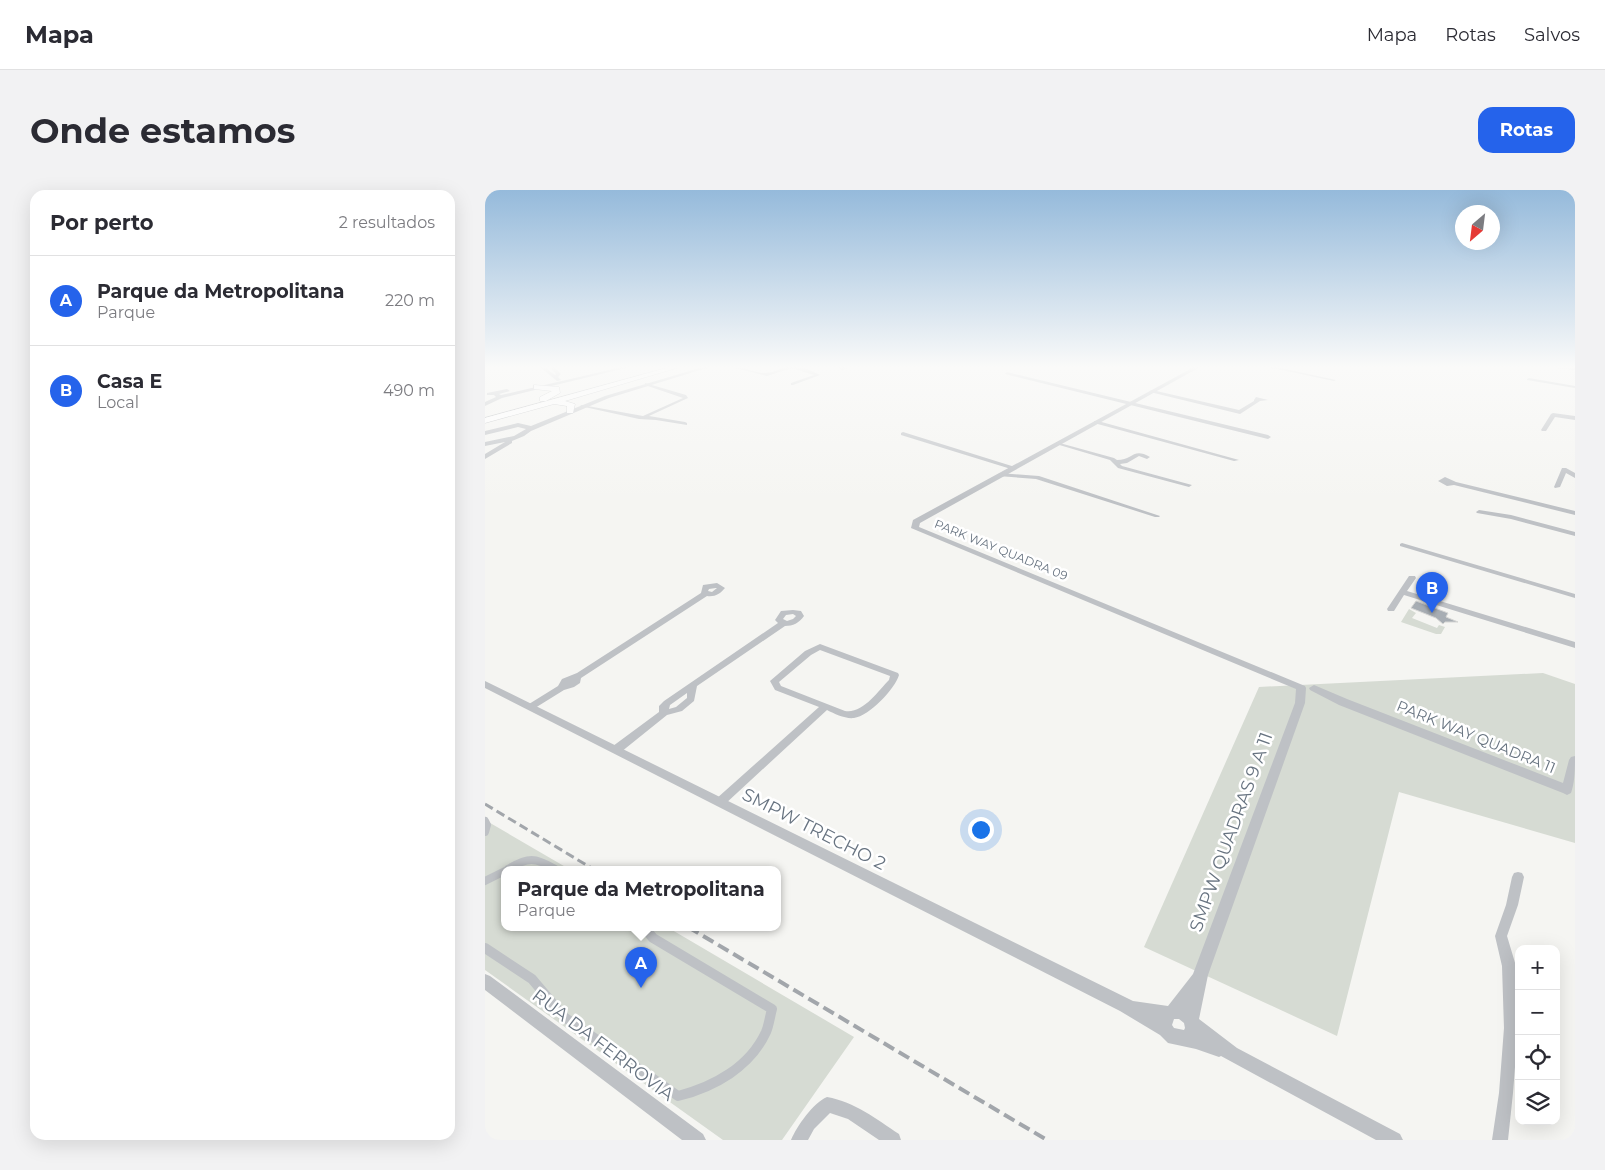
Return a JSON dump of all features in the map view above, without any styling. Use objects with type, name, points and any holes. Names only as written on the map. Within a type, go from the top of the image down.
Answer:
[{"type":"highway","points":[[485,415],[500,411]]},
{"type":"highway","points":[[485,421],[514,411]]},
{"type":"street","points":[[485,433],[568,411]]},
{"type":"street","points":[[485,457],[521,434],[568,411]]},
{"type":"street","points":[[608,411],[685,424]]},
{"type":"street","points":[[641,418],[656,411]]},
{"type":"street","name":"PARK WAY QUADRA 09","points":[[1116,411],[916,522],[915,528],[1306,688]]},
{"type":"street","points":[[1164,411],[1268,438]]},
{"type":"street","points":[[1545,430],[1553,415],[1575,418]]},
{"type":"street","points":[[1096,422],[1236,460]]},
{"type":"street","points":[[518,425],[528,426],[530,430]]},
{"type":"street","points":[[486,443],[521,434]]},
{"type":"street","points":[[903,434],[1013,468]]},
{"type":"street","points":[[486,443],[497,445],[495,450]]},
{"type":"street","points":[[1058,443],[1108,458],[1116,462],[1120,467],[1189,485]]},
{"type":"street","points":[[1116,462],[1125,462],[1137,454],[1147,457]]},
{"type":"street","points":[[1024,462],[1037,477]]},
{"type":"street","points":[[1557,487],[1564,469],[1575,476]]},
{"type":"street","points":[[1022,476],[1030,471]]},
{"type":"street","points":[[1000,475],[1037,477],[1157,516]]},
{"type":"street","points":[[1453,483],[1575,513]]},
{"type":"street","points":[[1479,512],[1511,517],[1575,534]]},
{"type":"street","points":[[1402,545],[1575,596]]},
{"type":"street","points":[[1391,609],[1412,578]]},
{"type":"street","points":[[1403,592],[1575,645]]},
{"type":"street","points":[[532,706],[561,688],[571,685],[577,681],[576,677],[706,593]]},
{"type":"street","points":[[617,750],[664,713],[679,709],[691,699],[693,686],[783,623]]},
{"type":"street","points":[[820,647],[895,675],[893,681],[863,711],[856,715],[851,716],[826,706],[778,688],[774,681],[808,653],[820,647]]},
{"type":"street","name":"SMPW TRECHO 2","points":[[485,684],[1127,1006],[1169,1018]]},
{"type":"street","name":"PARK WAY QUADRA 11","points":[[1306,688],[1567,790],[1575,760]]},
{"type":"street","name":"SMPW QUADRAS 9 A 11","points":[[1191,1027],[1200,975],[1306,688]]},
{"type":"street","points":[[720,802],[826,706]]},
{"type":"street","points":[[485,822],[487,825],[485,832]]},
{"type":"street","points":[[513,866],[524,859],[534,858],[542,860],[551,866]]},
{"type":"street","points":[[485,881],[501,873]]},
{"type":"street","points":[[1500,1140],[1511,1028],[1509,966],[1501,936],[1512,905],[1518,877]]},
{"type":"street","points":[[485,948],[532,979],[564,1017],[678,1096],[698,1092],[726,1078],[745,1060],[767,1030],[772,1009],[653,938],[647,931]]},
{"type":"street","name":"SMPW QUADRAS 9 A 11","points":[[1169,1018],[1200,975]]},
{"type":"street","name":"RUA DA FERROVIA","points":[[485,981],[697,1140]]},
{"type":"street","points":[[1191,1027],[1179,1040],[1171,1036],[1169,1018],[1181,1011],[1191,1027],[1231,1054],[1394,1140]]},
{"type":"street","points":[[799,1140],[809,1124],[827,1105],[838,1106],[857,1116],[893,1140]]},
{"type":"shaded area","points":[[1409,609],[1416,613],[1412,618],[1437,628],[1439,625],[1445,627],[1441,634],[1401,622]]},
{"type":"shaded area","points":[[1543,673],[1575,684],[1575,843],[1399,792],[1337,1036],[1144,947],[1259,687]]},
{"type":"shaded area","points":[[485,820],[564,866],[501,866],[501,931],[674,931],[854,1037],[782,1140],[723,1140],[485,970]]},
{"type":"building","points":[[1416,601],[1448,613],[1446,617],[1458,622],[1445,622],[1443,624],[1436,618],[1411,608]]},
{"type":"railway","points":[[485,804],[588,866]]},
{"type":"railway","points":[[695,931],[1047,1140]]},
{"type":"place","name":"Casa E","points":[[1432,613]]},
{"type":"place","name":"Parque da Metropolitana","points":[[641,988]]}]
